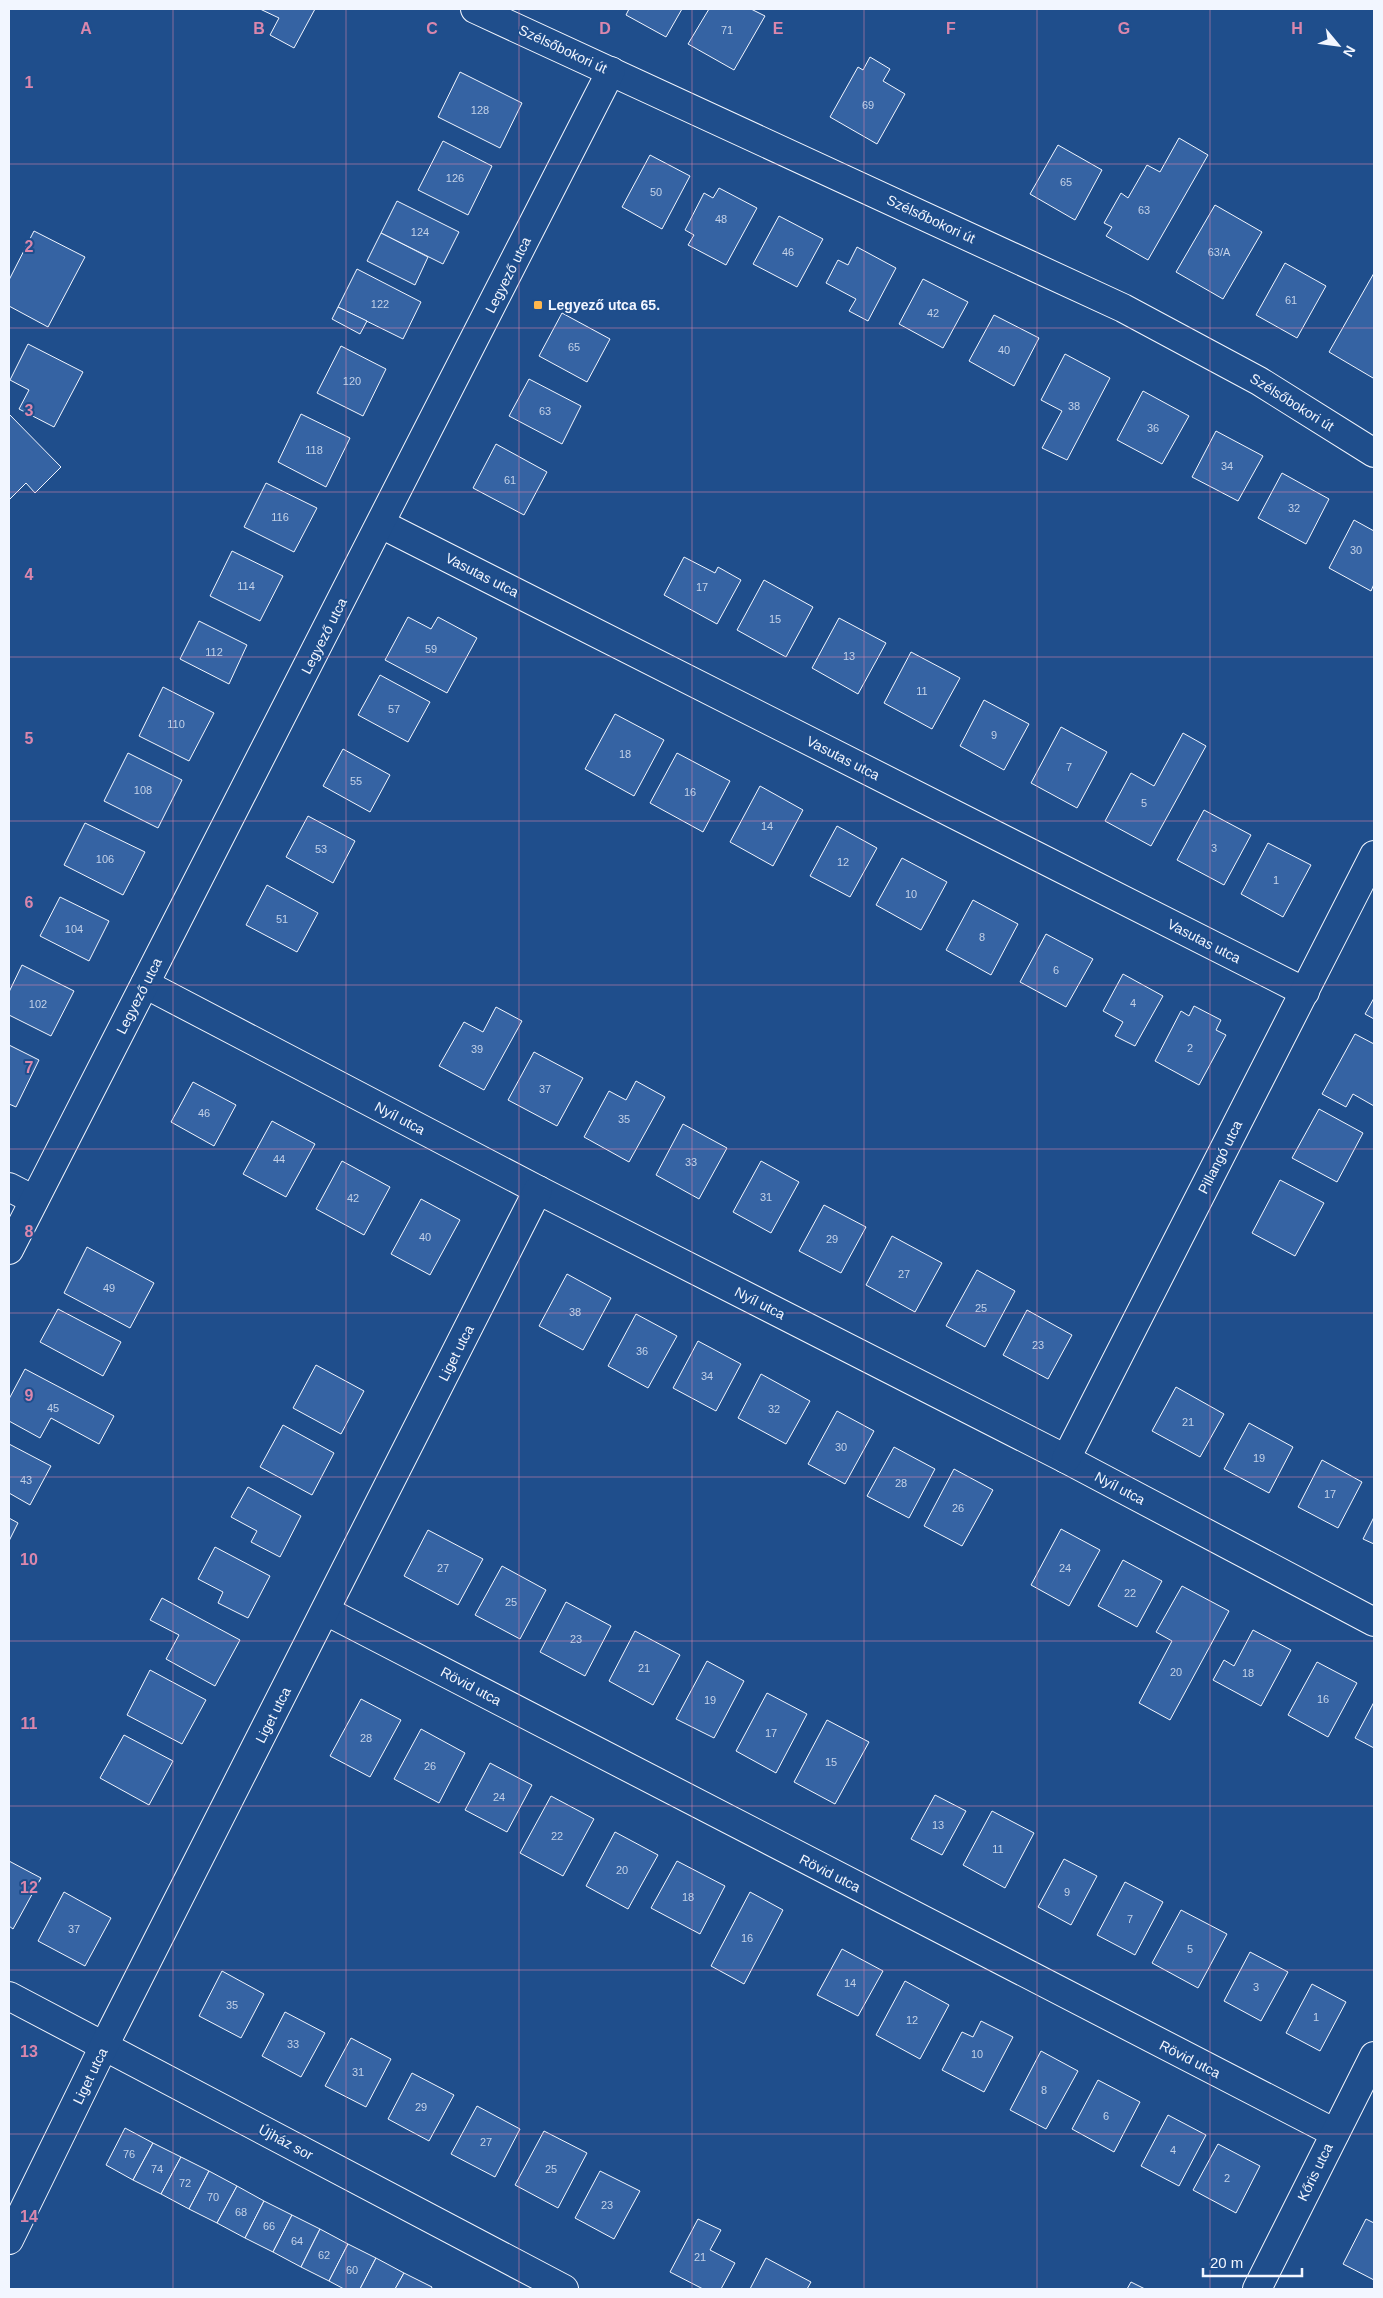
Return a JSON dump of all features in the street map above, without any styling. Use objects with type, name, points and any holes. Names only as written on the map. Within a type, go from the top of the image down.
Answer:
[{"type":"street","name":"Szélsőbokori út","points":[[475,9],[1123,308],[1259,381],[1374,453]]},
{"type":"street","name":"Legyező utca","points":[[9,1250],[611,71]]},
{"type":"street","name":"Vasutas utca","points":[[381,524],[1304,992]]},
{"type":"street","name":"Pillangó utca","points":[[1066,1459],[1374,855]]},
{"type":"street","name":"Nyíl utca","points":[[145,984],[538,1190],[1066,1459],[1374,1622]]},
{"type":"street","points":[[9,1187],[34,1200]]},
{"type":"street","name":"Liget utca","points":[[9,2240],[104,2046],[538,1190]]},
{"type":"street","name":"Rövid utca","points":[[326,1611],[1334,2133]]},
{"type":"street","name":"Újház sor","points":[[9,1996],[564,2289]]},
{"type":"street","name":"Kőris utca","points":[[1257,2289],[1374,2056]]},
{"type":"building","points":[[260,9],[315,9],[294,48],[270,35],[279,18]]},
{"type":"building","points":[[629,9],[682,9],[666,37],[626,15]]},
{"type":"building","points":[[709,9],[751,9],[765,16],[734,70],[688,44]]},
{"type":"building","points":[[870,57],[890,69],[883,81],[905,94],[877,144],[830,117],[858,67],[863,70]]},
{"type":"building","points":[[460,72],[522,103],[500,148],[438,117]]},
{"type":"building","points":[[1179,138],[1208,155],[1148,260],[1106,236],[1112,227],[1104,223],[1121,193],[1128,198],[1147,165],[1160,172]]},
{"type":"building","points":[[443,141],[492,166],[468,215],[418,190]]},
{"type":"building","points":[[1058,145],[1102,170],[1075,220],[1030,194]]},
{"type":"building","points":[[650,155],[690,176],[662,229],[622,207]]},
{"type":"building","points":[[719,188],[757,208],[726,265],[688,245],[694,235],[685,230],[704,193],[713,198]]},
{"type":"building","points":[[397,201],[459,232],[443,264],[381,233]]},
{"type":"building","points":[[1215,205],[1262,232],[1223,299],[1176,272]]},
{"type":"building","points":[[779,216],[823,239],[797,287],[753,264]]},
{"type":"building","points":[[34,231],[85,257],[48,327],[9,306],[9,280]]},
{"type":"building","points":[[381,233],[428,257],[415,285],[367,261]]},
{"type":"building","points":[[857,247],[896,268],[868,321],[849,311],[856,299],[826,283],[838,260],[848,265]]},
{"type":"building","points":[[1285,263],[1326,286],[1297,338],[1256,315]]},
{"type":"building","points":[[357,269],[421,302],[403,339],[338,307]]},
{"type":"building","points":[[1374,273],[1374,376],[1373,378],[1329,352]]},
{"type":"building","points":[[923,279],[968,302],[943,348],[899,324]]},
{"type":"building","points":[[338,307],[367,321],[360,334],[332,319]]},
{"type":"building","points":[[562,313],[610,339],[587,382],[539,356]]},
{"type":"building","points":[[994,315],[1039,338],[1014,386],[969,361]]},
{"type":"building","points":[[28,344],[83,372],[54,427],[19,409],[29,390],[10,380]]},
{"type":"building","points":[[341,346],[386,369],[363,416],[317,393]]},
{"type":"building","points":[[1065,354],[1110,378],[1067,460],[1042,448],[1062,411],[1041,400]]},
{"type":"building","points":[[529,379],[581,406],[562,444],[509,416]]},
{"type":"building","points":[[1143,391],[1189,416],[1162,464],[1117,440]]},
{"type":"building","points":[[9,414],[61,467],[35,493],[26,483],[9,500]]},
{"type":"building","points":[[301,414],[350,438],[326,487],[278,462]]},
{"type":"building","points":[[1216,431],[1263,456],[1238,501],[1192,477]]},
{"type":"building","points":[[496,444],[547,472],[524,515],[473,488]]},
{"type":"building","points":[[1282,473],[1329,499],[1306,544],[1258,518]]},
{"type":"building","points":[[266,483],[317,508],[294,552],[244,527]]},
{"type":"building","points":[[1354,520],[1374,531],[1374,584],[1371,591],[1329,568]]},
{"type":"building","points":[[232,551],[283,576],[260,621],[210,596]]},
{"type":"building","points":[[684,557],[715,573],[718,567],[741,580],[717,624],[664,595]]},
{"type":"building","points":[[764,580],[813,607],[786,657],[737,630]]},
{"type":"building","points":[[408,617],[431,629],[438,617],[477,638],[447,693],[385,660]]},
{"type":"building","points":[[839,618],[886,643],[858,694],[812,668]]},
{"type":"building","points":[[199,621],[247,645],[229,684],[180,659]]},
{"type":"building","points":[[911,652],[960,678],[932,729],[884,703]]},
{"type":"building","points":[[380,675],[430,702],[408,742],[358,715]]},
{"type":"building","points":[[163,687],[214,713],[189,761],[139,736]]},
{"type":"building","points":[[984,700],[1029,724],[1004,770],[960,746]]},
{"type":"building","points":[[615,714],[664,740],[634,796],[585,769]]},
{"type":"building","points":[[1061,727],[1107,752],[1077,808],[1031,783]]},
{"type":"building","points":[[1183,733],[1206,746],[1151,846],[1105,821],[1131,773],[1154,786]]},
{"type":"building","points":[[343,749],[390,775],[370,812],[323,786]]},
{"type":"building","points":[[128,753],[182,780],[158,828],[104,801]]},
{"type":"building","points":[[677,753],[730,781],[703,832],[650,803]]},
{"type":"building","points":[[760,786],[803,810],[773,866],[730,842]]},
{"type":"building","points":[[1204,810],[1251,835],[1224,885],[1177,860]]},
{"type":"building","points":[[308,816],[355,841],[333,883],[286,857]]},
{"type":"building","points":[[85,823],[145,852],[123,895],[64,865]]},
{"type":"building","points":[[837,826],[877,848],[850,897],[810,876]]},
{"type":"building","points":[[1268,843],[1311,865],[1283,917],[1241,894]]},
{"type":"building","points":[[902,858],[947,882],[921,930],[876,905]]},
{"type":"building","points":[[267,885],[318,913],[297,952],[246,925]]},
{"type":"building","points":[[60,897],[109,921],[89,961],[40,936]]},
{"type":"building","points":[[973,900],[1018,924],[991,975],[946,950]]},
{"type":"building","points":[[1046,934],[1093,959],[1066,1007],[1020,982]]},
{"type":"building","points":[[22,965],[74,991],[51,1036],[9,1015],[9,992]]},
{"type":"building","points":[[1123,974],[1163,996],[1135,1046],[1115,1036],[1123,1022],[1103,1011]]},
{"type":"building","points":[[1374,998],[1374,1019],[1365,1014]]},
{"type":"building","points":[[1194,1006],[1221,1020],[1216,1030],[1226,1035],[1199,1085],[1155,1061],[1181,1011],[1189,1016]]},
{"type":"building","points":[[496,1007],[522,1021],[484,1090],[439,1066],[464,1022],[483,1032]]},
{"type":"building","points":[[1355,1034],[1374,1044],[1374,1106],[1353,1094],[1346,1107],[1322,1094]]},
{"type":"building","points":[[9,1045],[39,1060],[16,1107],[9,1104]]},
{"type":"building","points":[[534,1052],[583,1078],[557,1126],[508,1100]]},
{"type":"building","points":[[636,1081],[665,1097],[629,1162],[584,1137],[609,1091],[626,1100]]},
{"type":"building","points":[[193,1082],[236,1105],[214,1146],[171,1122]]},
{"type":"building","points":[[1319,1109],[1363,1133],[1337,1182],[1292,1158]]},
{"type":"building","points":[[272,1121],[315,1144],[286,1197],[243,1174]]},
{"type":"building","points":[[683,1124],[727,1148],[699,1199],[656,1175]]},
{"type":"building","points":[[342,1161],[390,1187],[364,1235],[316,1209]]},
{"type":"building","points":[[761,1161],[799,1182],[771,1233],[733,1212]]},
{"type":"building","points":[[1280,1180],[1324,1203],[1295,1256],[1252,1233]]},
{"type":"building","points":[[421,1199],[460,1220],[430,1275],[391,1254]]},
{"type":"building","points":[[824,1205],[866,1227],[841,1273],[799,1251]]},
{"type":"building","points":[[892,1236],[942,1263],[915,1312],[866,1285]]},
{"type":"building","points":[[87,1247],[154,1283],[130,1328],[64,1293]]},
{"type":"building","points":[[977,1270],[1015,1291],[985,1347],[946,1326]]},
{"type":"building","points":[[567,1274],[611,1298],[583,1350],[539,1326]]},
{"type":"building","points":[[58,1309],[121,1342],[103,1376],[40,1342]]},
{"type":"building","points":[[1027,1310],[1072,1335],[1048,1379],[1003,1355]]},
{"type":"building","points":[[636,1314],[677,1336],[648,1388],[608,1366]]},
{"type":"building","points":[[698,1341],[741,1364],[716,1411],[673,1388]]},
{"type":"building","points":[[316,1365],[364,1391],[341,1434],[293,1408]]},
{"type":"building","points":[[25,1369],[114,1416],[99,1444],[51,1418],[40,1438],[9,1421],[9,1399]]},
{"type":"building","points":[[761,1374],[810,1401],[786,1444],[738,1418]]},
{"type":"building","points":[[1176,1387],[1224,1414],[1200,1457],[1152,1431]]},
{"type":"building","points":[[837,1411],[874,1431],[845,1484],[808,1464]]},
{"type":"building","points":[[1249,1423],[1293,1447],[1269,1493],[1224,1469]]},
{"type":"building","points":[[283,1425],[334,1453],[312,1495],[260,1467]]},
{"type":"building","points":[[9,1444],[51,1466],[30,1505],[9,1493]]},
{"type":"building","points":[[894,1447],[935,1469],[909,1518],[867,1496]]},
{"type":"building","points":[[1322,1460],[1362,1482],[1338,1528],[1298,1507]]},
{"type":"building","points":[[954,1469],[993,1490],[962,1546],[924,1526]]},
{"type":"building","points":[[248,1487],[301,1516],[280,1557],[251,1542],[257,1531],[231,1517]]},
{"type":"building","points":[[1374,1517],[1374,1544],[1363,1539]]},
{"type":"building","points":[[9,1518],[18,1523],[9,1541]]},
{"type":"building","points":[[1061,1529],[1100,1550],[1069,1606],[1031,1585]]},
{"type":"building","points":[[428,1530],[483,1559],[458,1605],[404,1576]]},
{"type":"building","points":[[215,1547],[270,1576],[248,1618],[218,1603],[223,1592],[198,1579]]},
{"type":"building","points":[[1123,1560],[1162,1581],[1137,1627],[1098,1606]]},
{"type":"building","points":[[502,1566],[546,1590],[520,1639],[475,1615]]},
{"type":"building","points":[[1182,1586],[1229,1611],[1170,1720],[1139,1703],[1172,1641],[1156,1632]]},
{"type":"building","points":[[162,1598],[240,1640],[215,1686],[166,1659],[179,1635],[150,1620]]},
{"type":"building","points":[[566,1602],[611,1626],[585,1676],[540,1652]]},
{"type":"building","points":[[1253,1630],[1291,1650],[1261,1706],[1213,1680],[1224,1660],[1234,1666]]},
{"type":"building","points":[[635,1631],[680,1655],[653,1705],[609,1681]]},
{"type":"building","points":[[707,1661],[744,1681],[714,1738],[676,1719]]},
{"type":"building","points":[[1317,1662],[1357,1683],[1328,1737],[1288,1715]]},
{"type":"building","points":[[150,1670],[206,1700],[182,1744],[127,1715]]},
{"type":"building","points":[[767,1693],[807,1714],[776,1773],[736,1751]]},
{"type":"building","points":[[361,1699],[401,1720],[370,1777],[330,1756]]},
{"type":"building","points":[[1374,1702],[1374,1748],[1355,1738]]},
{"type":"building","points":[[827,1720],[869,1742],[835,1804],[794,1782]]},
{"type":"building","points":[[421,1729],[465,1753],[439,1803],[394,1779]]},
{"type":"building","points":[[124,1735],[173,1761],[149,1805],[100,1778]]},
{"type":"building","points":[[490,1763],[532,1785],[507,1832],[465,1810]]},
{"type":"building","points":[[935,1795],[966,1811],[942,1855],[911,1839]]},
{"type":"building","points":[[551,1796],[594,1819],[563,1876],[520,1853]]},
{"type":"building","points":[[992,1811],[1034,1833],[1005,1888],[963,1865]]},
{"type":"building","points":[[615,1832],[658,1855],[628,1909],[586,1886]]},
{"type":"building","points":[[1064,1859],[1097,1876],[1071,1925],[1038,1907]]},
{"type":"building","points":[[9,1861],[41,1878],[13,1929],[9,1926]]},
{"type":"building","points":[[677,1861],[725,1886],[700,1934],[651,1908]]},
{"type":"building","points":[[1125,1882],[1163,1902],[1135,1955],[1097,1935]]},
{"type":"building","points":[[64,1892],[111,1918],[85,1966],[38,1941]]},
{"type":"building","points":[[750,1892],[783,1910],[744,1984],[711,1966]]},
{"type":"building","points":[[1181,1910],[1227,1934],[1198,1988],[1152,1963]]},
{"type":"building","points":[[842,1949],[883,1971],[858,2016],[817,1995]]},
{"type":"building","points":[[1250,1952],[1288,1972],[1261,2021],[1224,2001]]},
{"type":"building","points":[[222,1971],[264,1994],[241,2038],[199,2016]]},
{"type":"building","points":[[905,1981],[949,2005],[920,2059],[876,2035]]},
{"type":"building","points":[[1312,1984],[1346,2002],[1320,2051],[1286,2033]]},
{"type":"building","points":[[285,2012],[325,2033],[301,2077],[262,2056]]},
{"type":"building","points":[[981,2021],[1013,2037],[984,2092],[942,2070],[962,2032],[973,2037]]},
{"type":"building","points":[[351,2038],[391,2059],[366,2107],[325,2086]]},
{"type":"building","points":[[1041,2051],[1078,2071],[1046,2129],[1010,2110]]},
{"type":"building","points":[[412,2073],[454,2095],[429,2141],[388,2119]]},
{"type":"building","points":[[1098,2080],[1140,2102],[1114,2152],[1072,2129]]},
{"type":"building","points":[[477,2106],[520,2129],[495,2177],[451,2154]]},
{"type":"building","points":[[1168,2115],[1206,2135],[1179,2186],[1141,2166]]},
{"type":"building","points":[[125,2128],[153,2143],[133,2180],[106,2165]]},
{"type":"building","points":[[544,2131],[587,2153],[558,2208],[515,2185]]},
{"type":"building","points":[[153,2143],[181,2157],[161,2194],[133,2180]]},
{"type":"building","points":[[1218,2144],[1260,2166],[1236,2213],[1193,2190]]},
{"type":"building","points":[[181,2157],[209,2171],[189,2209],[161,2194]]},
{"type":"building","points":[[209,2171],[237,2186],[217,2223],[189,2209]]},
{"type":"building","points":[[600,2171],[640,2191],[614,2239],[575,2218]]},
{"type":"building","points":[[237,2186],[264,2201],[245,2238],[217,2223]]},
{"type":"building","points":[[264,2201],[292,2215],[273,2252],[245,2238]]},
{"type":"building","points":[[292,2215],[320,2229],[301,2267],[273,2252]]},
{"type":"building","points":[[698,2219],[721,2230],[710,2250],[735,2263],[721,2289],[703,2289],[670,2272]]},
{"type":"building","points":[[1366,2219],[1374,2223],[1374,2280],[1343,2264]]},
{"type":"building","points":[[320,2229],[348,2244],[329,2281],[301,2267]]},
{"type":"building","points":[[348,2244],[376,2258],[360,2289],[344,2289],[329,2281]]},
{"type":"building","points":[[376,2258],[404,2273],[395,2289],[360,2289]]},
{"type":"building","points":[[766,2258],[811,2282],[807,2289],[750,2289]]},
{"type":"building","points":[[404,2273],[432,2287],[431,2289],[395,2289]]},
{"type":"building","points":[[1131,2282],[1145,2289],[1127,2289]]},
{"type":"place","name":"Legyező utca 65.","points":[[538,305]]}]
